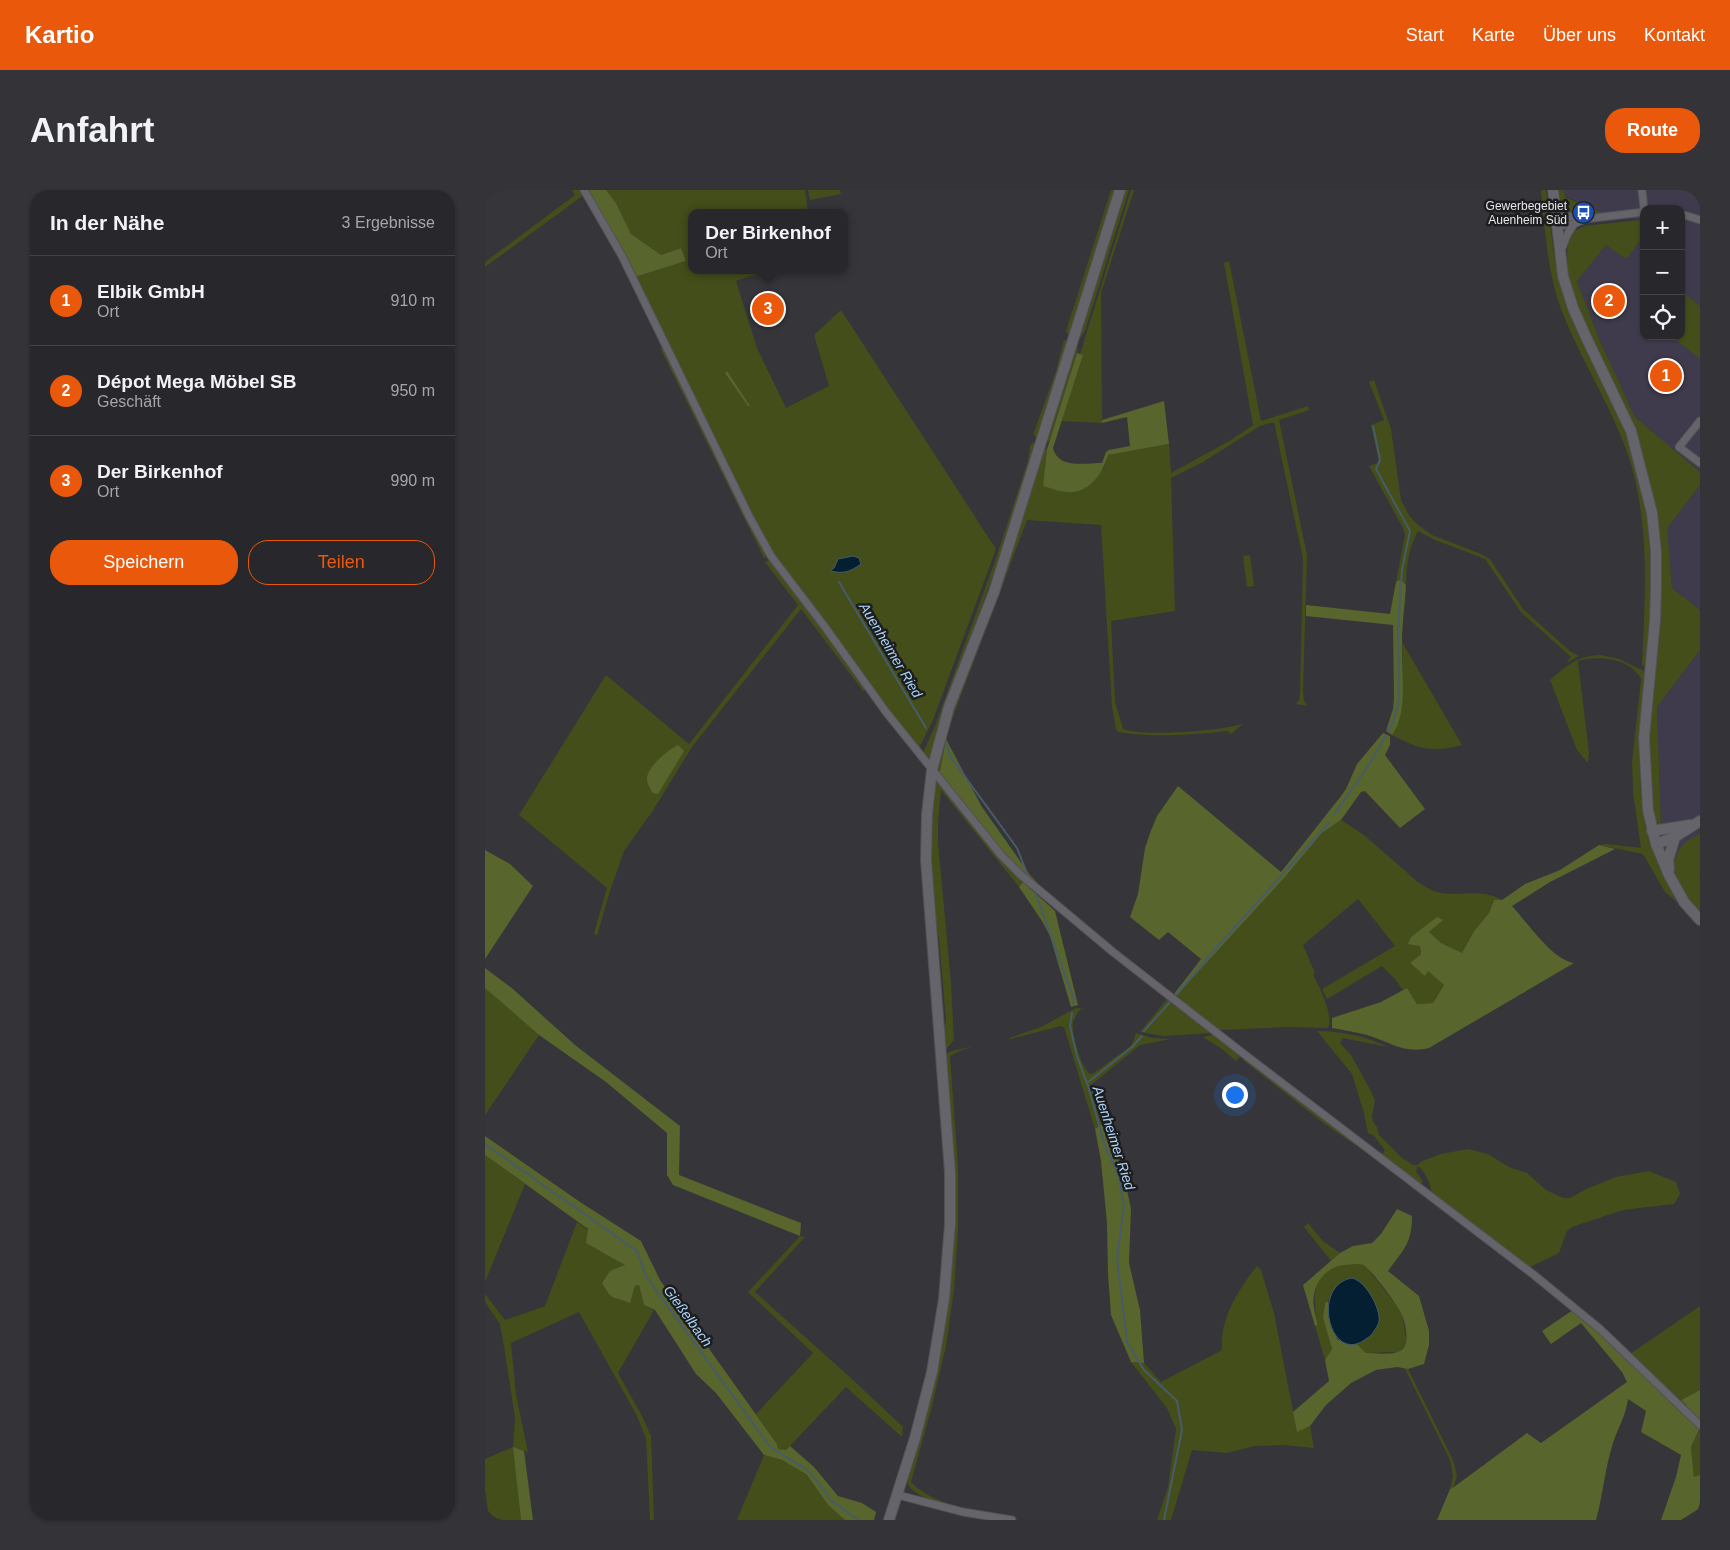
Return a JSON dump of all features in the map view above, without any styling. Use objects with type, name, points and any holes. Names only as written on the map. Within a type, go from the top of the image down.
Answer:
[{"type":"main road","points":[[889,1520],[915,1438],[932,1372],[944,1299],[950,1224],[950,1172],[926,860],[927,814],[932,770],[949,706],[997,582],[1120,190]]},
{"type":"main road","points":[[1553,190],[1563,276],[1573,308],[1631,431],[1652,513],[1656,552],[1656,587],[1655,620],[1644,738],[1648,810],[1656,844],[1669,875],[1684,902],[1700,920]]},
{"type":"main road","points":[[1652,831],[1697,823]]},
{"type":"main road","points":[[1656,844],[1675,837],[1697,823]]},
{"type":"main road","points":[[1669,875],[1668,860],[1675,837]]},
{"type":"street","points":[[584,190],[622,256],[750,518],[771,556],[886,712],[1001,855],[1113,952],[1534,1274],[1600,1329],[1700,1425]]},
{"type":"street","points":[[1642,190],[1644,205]]},
{"type":"street","points":[[1556,221],[1585,219],[1640,211]]},
{"type":"street","points":[[1685,215],[1700,220]]},
{"type":"street","points":[[1556,221],[1574,224],[1585,219]]},
{"type":"street","points":[[1561,254],[1567,236],[1574,224]]},
{"type":"street","points":[[1700,421],[1679,447],[1700,463]]},
{"type":"street","points":[[897,1495],[963,1512],[1011,1520]]},
{"type":"shaded area","points":[[1564,190],[1700,190],[1700,472],[1635,417],[1600,341],[1577,281],[1606,245],[1626,259],[1640,220],[1603,213],[1565,196]]},
{"type":"shaded area","points":[[1700,485],[1700,610],[1672,588],[1666,528]]},
{"type":"shaded area","points":[[1700,650],[1700,902],[1688,885],[1661,826],[1657,707]]},
{"type":"green space","points":[[572,190],[580,190],[584,195],[485,267],[485,262],[575,195]]},
{"type":"green space","points":[[587,190],[606,190],[616,203],[631,234],[661,255],[681,248],[686,261],[635,277]]},
{"type":"green space","points":[[606,190],[805,190],[807,209],[688,209],[688,274],[756,274],[736,281],[757,348],[786,408],[829,386],[814,335],[841,310],[996,549],[933,720],[920,746],[917,747],[913,743],[783,568],[767,543],[635,277],[686,261],[681,248],[661,255],[631,234],[616,203]]},
{"type":"green space","points":[[808,190],[840,190],[841,194],[810,200]]},
{"type":"green space","points":[[1111,190],[1117,190],[1071,334],[1068,335],[1066,331]]},
{"type":"green space","points":[[1124,190],[1129,190],[1085,331],[1079,340],[1077,339]]},
{"type":"green space","points":[[1131,190],[1134,190],[1101,293],[1102,423],[1061,421],[1083,355],[1080,354]]},
{"type":"green space","points":[[1541,190],[1546,190],[1554,255],[1561,286],[1578,333],[1622,423],[1634,460],[1646,509],[1652,593],[1646,665],[1642,666],[1645,565],[1644,539],[1637,489],[1631,464],[1616,424],[1569,329],[1556,295],[1547,250]]},
{"type":"green space","points":[[1557,190],[1564,190],[1565,197],[1603,213],[1580,215],[1566,213],[1560,206]]},
{"type":"green space","points":[[1640,220],[1640,241],[1626,259],[1606,245],[1577,281],[1600,341],[1635,417],[1700,472],[1700,485],[1667,528],[1672,588],[1700,610],[1700,650],[1657,707],[1661,826],[1655,820],[1652,810],[1648,743],[1660,607],[1646,471],[1582,323],[1568,281],[1568,241],[1573,232],[1584,226]]},
{"type":"green space","points":[[1229,261],[1261,421],[1308,406],[1309,410],[1279,420],[1307,555],[1303,690],[1307,706],[1296,704],[1300,695],[1303,559],[1274,422],[1260,426],[1203,462],[1171,478],[1175,611],[1111,621],[1115,702],[1123,729],[1147,733],[1165,733],[1202,731],[1244,723],[1231,734],[1228,731],[1187,735],[1118,732],[1112,707],[1101,525],[1027,520],[954,714],[946,739],[939,776],[935,771],[942,741],[1044,449],[1047,449],[1043,486],[1104,468],[1108,455],[1169,444],[1171,473],[1231,440],[1253,425],[1224,263]]},
{"type":"green space","points":[[1685,294],[1700,306],[1700,359],[1676,340],[1685,340]]},
{"type":"green space","points":[[1064,340],[1068,341],[1037,438],[1034,432],[1056,371]]},
{"type":"green space","points":[[1075,346],[1078,347],[1077,353],[1049,442],[1046,440]]},
{"type":"green space","points":[[660,348],[665,349],[767,556],[764,558]]},
{"type":"green space","points":[[1077,353],[1083,355],[1053,448],[1060,459],[1080,464],[1102,463],[1106,452],[1109,450],[1130,446],[1127,417],[1102,423],[1102,420],[1164,401],[1169,444],[1108,455],[1103,469],[1094,481],[1082,490],[1064,492],[1043,486],[1047,449]]},
{"type":"green space","points":[[727,371],[750,406],[748,406],[725,373]]},
{"type":"green space","points":[[1374,380],[1391,429],[1401,500],[1410,517],[1432,535],[1490,559],[1523,609],[1571,652],[1579,656],[1566,663],[1571,657],[1521,612],[1485,559],[1435,540],[1418,531],[1409,557],[1406,585],[1402,581],[1396,582],[1405,535],[1369,466],[1379,461],[1371,425],[1384,420],[1369,382]]},
{"type":"green space","points":[[1036,443],[1022,495],[958,673],[930,759],[927,759],[923,753],[935,726],[995,561],[1028,461],[1030,446]]},
{"type":"green space","points":[[1250,555],[1254,586],[1247,587],[1243,556]]},
{"type":"green space","points":[[769,560],[815,618],[865,689],[863,691],[801,609],[692,747],[652,812],[624,851],[597,936],[594,933],[607,888],[519,815],[606,675],[689,744],[798,605],[765,562]]},
{"type":"green space","points":[[1399,580],[1406,585],[1402,636],[1403,690],[1401,715],[1392,735],[1386,731],[1393,709],[1394,698],[1393,625],[1306,616],[1306,605],[1390,614],[1396,582]]},
{"type":"green space","points":[[1402,642],[1462,745],[1442,749],[1426,748],[1410,744],[1392,735],[1397,726],[1402,703]]},
{"type":"green space","points":[[1601,655],[1619,659],[1646,673],[1639,752],[1641,795],[1645,824],[1651,843],[1677,902],[1665,892],[1643,854],[1599,845],[1607,844],[1641,848],[1633,792],[1632,762],[1641,679],[1630,666],[1622,662],[1594,658],[1578,661],[1589,753],[1588,763],[1577,750],[1550,680],[1579,659]]},
{"type":"green space","points":[[1383,733],[1390,736],[1390,745],[1385,755],[1425,809],[1400,828],[1365,791],[1361,792],[1341,820],[1322,833],[1285,877],[1176,996],[1174,994],[1201,959],[1168,932],[1159,940],[1130,917],[1138,894],[1145,848],[1150,833],[1157,816],[1178,786],[1281,872],[1341,796],[1357,764]]},
{"type":"green space","points":[[946,739],[982,807],[1030,875],[1043,889],[992,843],[939,776]]},
{"type":"green space","points":[[678,745],[684,751],[658,794],[653,793],[647,778],[648,773],[659,759]]},
{"type":"green space","points":[[936,781],[1001,859],[1023,882],[1019,887],[941,790],[938,843],[951,983],[954,1040],[946,1049],[944,1048],[943,1033],[946,1021],[939,939],[933,910],[929,853],[933,783]]},
{"type":"green space","points":[[1341,820],[1364,835],[1419,883],[1430,889],[1445,894],[1485,894],[1502,900],[1494,900],[1489,913],[1474,931],[1462,954],[1441,943],[1429,932],[1437,917],[1425,929],[1421,937],[1421,954],[1410,963],[1425,975],[1428,970],[1444,985],[1433,1003],[1417,1004],[1407,988],[1403,990],[1382,966],[1327,999],[1322,989],[1395,946],[1358,899],[1303,945],[1327,1008],[1329,1016],[1328,1028],[1288,1027],[1219,1030],[1176,996],[1285,877],[1322,833]]},
{"type":"green space","points":[[1700,834],[1700,916],[1680,886],[1674,870],[1671,850],[1676,860],[1681,847]]},
{"type":"green space","points":[[1599,845],[1615,849],[1550,882],[1512,906],[1549,948],[1557,955],[1574,963],[1429,1048],[1404,1048],[1367,1035],[1332,1028],[1332,1018],[1381,1002],[1407,988],[1417,1004],[1433,1003],[1444,985],[1428,971],[1425,976],[1410,963],[1421,954],[1420,946],[1408,944],[1411,937],[1437,917],[1443,920],[1429,932],[1441,943],[1462,953],[1474,931],[1489,913],[1494,900],[1502,900],[1525,884],[1560,870]]},
{"type":"green space","points":[[485,850],[510,864],[533,886],[485,959]]},
{"type":"green space","points":[[1023,882],[1055,911],[1078,1005],[1071,1007],[1050,936],[1019,887]]},
{"type":"green space","points":[[485,968],[513,989],[575,1045],[680,1126],[679,1175],[801,1223],[800,1236],[673,1185],[667,1175],[667,1133],[606,1082],[539,1035],[486,989]]},
{"type":"green space","points":[[485,988],[539,1035],[485,1115]]},
{"type":"green space","points":[[1168,998],[1212,1033],[1164,1036],[1140,1032]]},
{"type":"green space","points":[[1076,1008],[1087,1009],[1081,1009],[1078,1012],[1073,1022],[1073,1027],[1080,1057],[1090,1074],[1132,1045],[1136,1033],[1152,1038],[1171,1039],[1140,1045],[1091,1085],[1103,1123],[1095,1129],[1064,1027],[1061,1026],[1009,1038],[1041,1027]]},
{"type":"green space","points":[[1317,1031],[1353,1035],[1388,1047],[1343,1038],[1340,1043],[1351,1055],[1371,1091],[1375,1101],[1372,1116],[1373,1122],[1377,1127],[1379,1135],[1402,1158],[1413,1165],[1441,1154],[1468,1149],[1488,1154],[1509,1167],[1527,1173],[1546,1190],[1563,1198],[1570,1198],[1586,1189],[1616,1177],[1649,1171],[1676,1182],[1680,1194],[1674,1204],[1623,1210],[1572,1227],[1567,1231],[1559,1253],[1528,1268],[1433,1196],[1424,1172],[1418,1166],[1416,1171],[1423,1182],[1418,1185],[1382,1155],[1385,1150],[1373,1135],[1368,1133],[1352,1074]]},
{"type":"green space","points":[[1215,1034],[1242,1054],[1236,1061],[1203,1037]]},
{"type":"green space","points":[[974,1046],[950,1056],[958,1166],[958,1231],[954,1290],[946,1346],[911,1482],[939,1500],[994,1514],[959,1508],[933,1501],[912,1490],[907,1482],[946,1309],[945,1054]]},
{"type":"green space","points":[[1246,1057],[1371,1153],[1371,1156],[1322,1122],[1243,1060]]},
{"type":"green space","points":[[1103,1123],[1123,1171],[1131,1209],[1129,1263],[1140,1310],[1144,1363],[1131,1362],[1111,1315],[1107,1223],[1101,1161],[1095,1129]]},
{"type":"green space","points":[[485,1136],[580,1202],[641,1241],[660,1280],[777,1444],[778,1449],[786,1450],[790,1446],[814,1467],[838,1496],[862,1503],[876,1512],[874,1520],[845,1520],[828,1505],[807,1475],[782,1460],[764,1455],[716,1393],[696,1374],[655,1310],[644,1305],[639,1285],[635,1286],[630,1303],[613,1298],[608,1293],[602,1283],[610,1271],[625,1265],[586,1243],[588,1229],[485,1155]]},
{"type":"green space","points":[[485,1155],[525,1184],[485,1282]]},
{"type":"green space","points":[[1397,1209],[1412,1216],[1412,1226],[1406,1246],[1388,1271],[1419,1296],[1429,1331],[1429,1345],[1424,1364],[1408,1369],[1397,1367],[1376,1370],[1351,1383],[1326,1405],[1310,1426],[1297,1432],[1293,1412],[1329,1381],[1325,1360],[1332,1349],[1323,1318],[1325,1303],[1328,1301],[1329,1313],[1337,1339],[1347,1344],[1357,1344],[1366,1353],[1396,1353],[1405,1346],[1406,1331],[1401,1313],[1372,1273],[1363,1265],[1338,1266],[1328,1271],[1320,1279],[1315,1289],[1314,1310],[1318,1325],[1315,1326],[1303,1285],[1340,1253],[1353,1246],[1372,1243],[1381,1234]]},
{"type":"green space","points":[[577,1222],[625,1265],[602,1283],[608,1293],[613,1297],[630,1302],[635,1286],[639,1285],[644,1305],[654,1310],[618,1373],[651,1436],[654,1520],[650,1520],[646,1438],[636,1414],[579,1312],[511,1343],[516,1395],[528,1452],[514,1448],[521,1520],[489,1520],[485,1488],[485,1459],[513,1447],[515,1418],[500,1324],[485,1302],[485,1294],[505,1320],[545,1306]]},
{"type":"green space","points":[[1308,1223],[1323,1241],[1340,1253],[1331,1261],[1304,1227]]},
{"type":"green space","points":[[800,1236],[805,1237],[755,1292],[903,1427],[902,1437],[846,1387],[786,1450],[778,1450],[777,1444],[756,1414],[813,1353],[748,1292]]},
{"type":"green space","points":[[1361,1264],[1368,1269],[1402,1315],[1407,1342],[1405,1348],[1399,1352],[1366,1353],[1357,1344],[1373,1334],[1379,1317],[1372,1300],[1362,1284],[1356,1279],[1350,1278],[1342,1281],[1325,1303],[1323,1318],[1332,1349],[1325,1360],[1315,1326],[1318,1325],[1315,1299],[1318,1283],[1322,1276],[1337,1266]]},
{"type":"green space","points":[[1257,1266],[1261,1270],[1274,1313],[1297,1431],[1310,1426],[1314,1448],[1283,1445],[1254,1446],[1227,1453],[1192,1450],[1171,1520],[1157,1520],[1168,1487],[1176,1429],[1167,1408],[1131,1362],[1144,1363],[1161,1382],[1222,1350],[1222,1338],[1227,1316],[1243,1285]]},
{"type":"green space","points":[[1700,1306],[1700,1390],[1681,1400],[1630,1354]]},
{"type":"green space","points":[[1573,1310],[1599,1332],[1700,1428],[1691,1447],[1694,1477],[1700,1475],[1700,1508],[1681,1520],[1661,1520],[1676,1477],[1681,1455],[1641,1432],[1646,1411],[1628,1399],[1626,1411],[1610,1452],[1596,1520],[1437,1520],[1450,1489],[1527,1433],[1541,1443],[1627,1382],[1622,1372],[1581,1323],[1551,1344],[1542,1331]]},
{"type":"green space","points":[[1405,1369],[1408,1369],[1453,1460],[1457,1475],[1454,1487],[1450,1489],[1453,1476],[1450,1460]]},
{"type":"green space","points":[[1700,1390],[1700,1420],[1681,1400]]},
{"type":"green space","points":[[1700,1429],[1700,1475],[1694,1478],[1691,1447]]},
{"type":"green space","points":[[513,1447],[524,1451],[533,1520],[521,1520]]},
{"type":"green space","points":[[764,1455],[782,1460],[807,1475],[828,1505],[845,1520],[737,1520]]},
{"type":"water","points":[[853,556],[859,558],[861,564],[847,572],[830,571],[834,568],[838,559]]},
{"type":"water","points":[[1352,1278],[1362,1284],[1370,1294],[1378,1312],[1379,1323],[1371,1336],[1351,1345],[1341,1341],[1334,1332],[1329,1320],[1328,1307],[1332,1294],[1339,1284]]},
{"type":"waterway","points":[[1373,426],[1380,460],[1376,469],[1410,531],[1402,570],[1398,624],[1399,700],[1393,722],[1388,731]]},
{"type":"waterway","name":"Auenheimer Ried","points":[[839,582],[926,728]]},
{"type":"waterway","points":[[1334,815],[1370,763],[1386,735]]},
{"type":"waterway","name":"Auenheimer Ried","points":[[947,745],[950,756],[1017,848],[1029,878]]},
{"type":"waterway","points":[[1177,994],[1329,823]]},
{"type":"waterway","name":"Auenheimer Ried","points":[[1034,889],[1074,1000],[1073,1003]]},
{"type":"waterway","points":[[1144,1031],[1170,1002]]},
{"type":"waterway","name":"Auenheimer Ried","points":[[1072,1013],[1070,1026],[1077,1056],[1089,1089],[1104,1143],[1119,1177],[1124,1206],[1117,1258],[1127,1342],[1144,1370],[1177,1401],[1182,1430],[1164,1520]]},
{"type":"waterway","points":[[1087,1083],[1132,1047],[1142,1036]]},
{"type":"waterway","name":"Gießelbach","points":[[485,1144],[637,1251],[646,1276],[770,1447],[808,1470],[832,1501],[858,1520]]},
{"type":"place","name":"Gewerbegebiet Auenheim Süd","points":[[1583,213]]},
{"type":"place","name":"Dépot Mega Möbel SB","points":[[1609,301]]},
{"type":"place","name":"Der Birkenhof","points":[[768,309]]},
{"type":"place","name":"Elbik GmbH","points":[[1666,376]]}]
